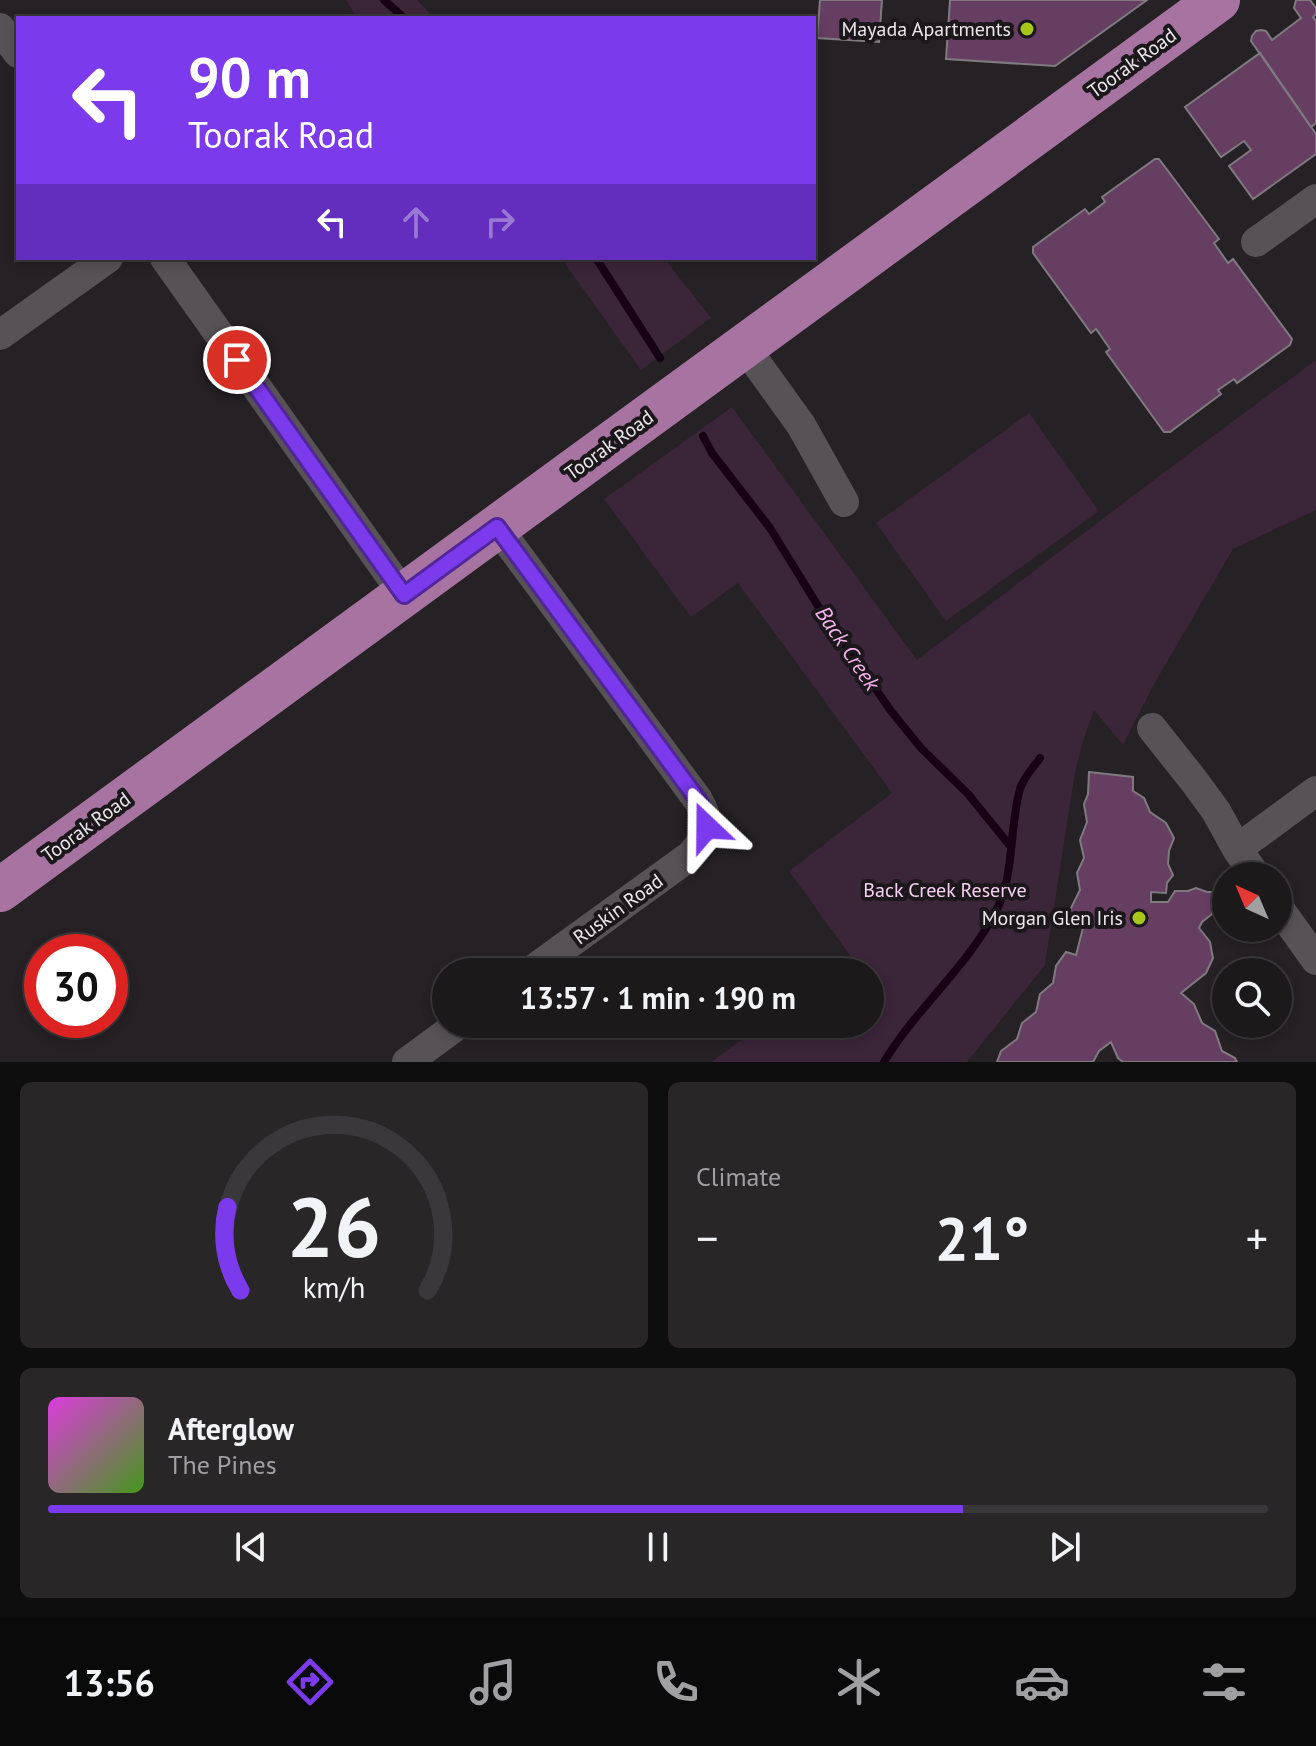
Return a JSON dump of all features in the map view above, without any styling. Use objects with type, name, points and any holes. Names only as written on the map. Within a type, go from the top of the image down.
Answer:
[{"type":"highway","name":"Toorak Road","points":[[0,890],[1218,0]]},
{"type":"street","points":[[0,28],[16,50]]},
{"type":"street","points":[[1256,242],[1316,199]]},
{"type":"street","points":[[0,335],[105,260]]},
{"type":"street","points":[[166,260],[404,595]]},
{"type":"street","points":[[744,346],[801,425],[844,502]]},
{"type":"street","name":"Ruskin Road","points":[[497,527],[698,800],[706,817],[705,837],[690,856],[549,958]]},
{"type":"street","points":[[1152,728],[1216,811],[1246,862]]},
{"type":"street","points":[[1237,849],[1316,791]]},
{"type":"street","points":[[1292,927],[1316,960]]},
{"type":"street","points":[[407,1062],[440,1038]]},
{"type":"green space","points":[[346,0],[417,0],[432,16],[359,16]]},
{"type":"green space","points":[[562,260],[666,260],[711,318],[641,370]]},
{"type":"green space","name":"Back Creek Reserve","points":[[1316,360],[1316,510],[1233,549],[1153,686],[1123,745],[1094,710],[1075,772],[1045,965],[967,1062],[711,1062],[744,1038],[884,1038],[884,958],[852,958],[789,871],[892,793],[738,583],[691,617],[604,499],[732,407],[917,660]]},
{"type":"green space","points":[[1029,413],[1099,511],[946,621],[876,523]]},
{"type":"building","points":[[820,0],[882,0],[879,42],[817,38]]},
{"type":"building","name":"Mayada Apartments","points":[[950,0],[1147,0],[1055,66],[946,59]]},
{"type":"building","points":[[1296,0],[1310,0],[1316,8],[1313,17],[1316,21],[1316,123],[1311,127],[1251,41],[1256,31],[1261,30],[1266,31],[1272,40],[1301,18],[1294,8]]},
{"type":"building","points":[[1260,53],[1316,134],[1316,154],[1253,199],[1229,166],[1251,150],[1244,141],[1221,157],[1185,107]]},
{"type":"building","points":[[1159,159],[1219,239],[1214,243],[1228,263],[1233,259],[1292,339],[1290,345],[1237,383],[1234,379],[1218,390],[1221,394],[1170,432],[1164,432],[1106,352],[1110,349],[1096,329],[1091,333],[1033,253],[1033,247],[1085,209],[1089,214],[1105,202],[1102,197]]},
{"type":"building","name":"Morgan Glen Iris","points":[[1089,772],[1133,777],[1133,791],[1144,798],[1150,812],[1166,823],[1174,838],[1168,864],[1173,875],[1167,883],[1166,893],[1151,892],[1151,902],[1168,902],[1175,891],[1196,888],[1212,892],[1212,914],[1199,928],[1210,942],[1213,958],[1206,973],[1181,993],[1194,1004],[1202,1023],[1212,1029],[1212,1038],[1217,1038],[1222,1051],[1237,1062],[1123,1062],[1111,1042],[1099,1051],[1093,1062],[997,1062],[1001,1051],[1017,1039],[1022,1023],[1036,1012],[1040,994],[1053,983],[1056,966],[1066,952],[1076,955],[1083,928],[1072,925],[1071,908],[1080,890],[1077,873],[1084,858],[1080,840],[1087,822],[1084,804],[1088,794]]},
{"type":"waterway","name":"Back Creek","points":[[384,0],[402,16]]},
{"type":"waterway","name":"Back Creek","points":[[597,260],[660,358]]},
{"type":"waterway","name":"Back Creek","points":[[703,436],[712,453],[770,528],[818,606],[891,711],[921,748],[968,794],[1011,847]]},
{"type":"waterway","name":"Back Creek","points":[[884,1062],[911,1023],[972,950],[997,909],[1007,880],[1020,789],[1040,758]]},
{"type":"place","name":"Mayada Apartments","points":[[1027,29]]},
{"type":"place","name":"Morgan Glen Iris","points":[[1139,918]]},
{"type":"route","points":[[237,360],[404,595],[497,527],[698,800],[707,827]]}]
